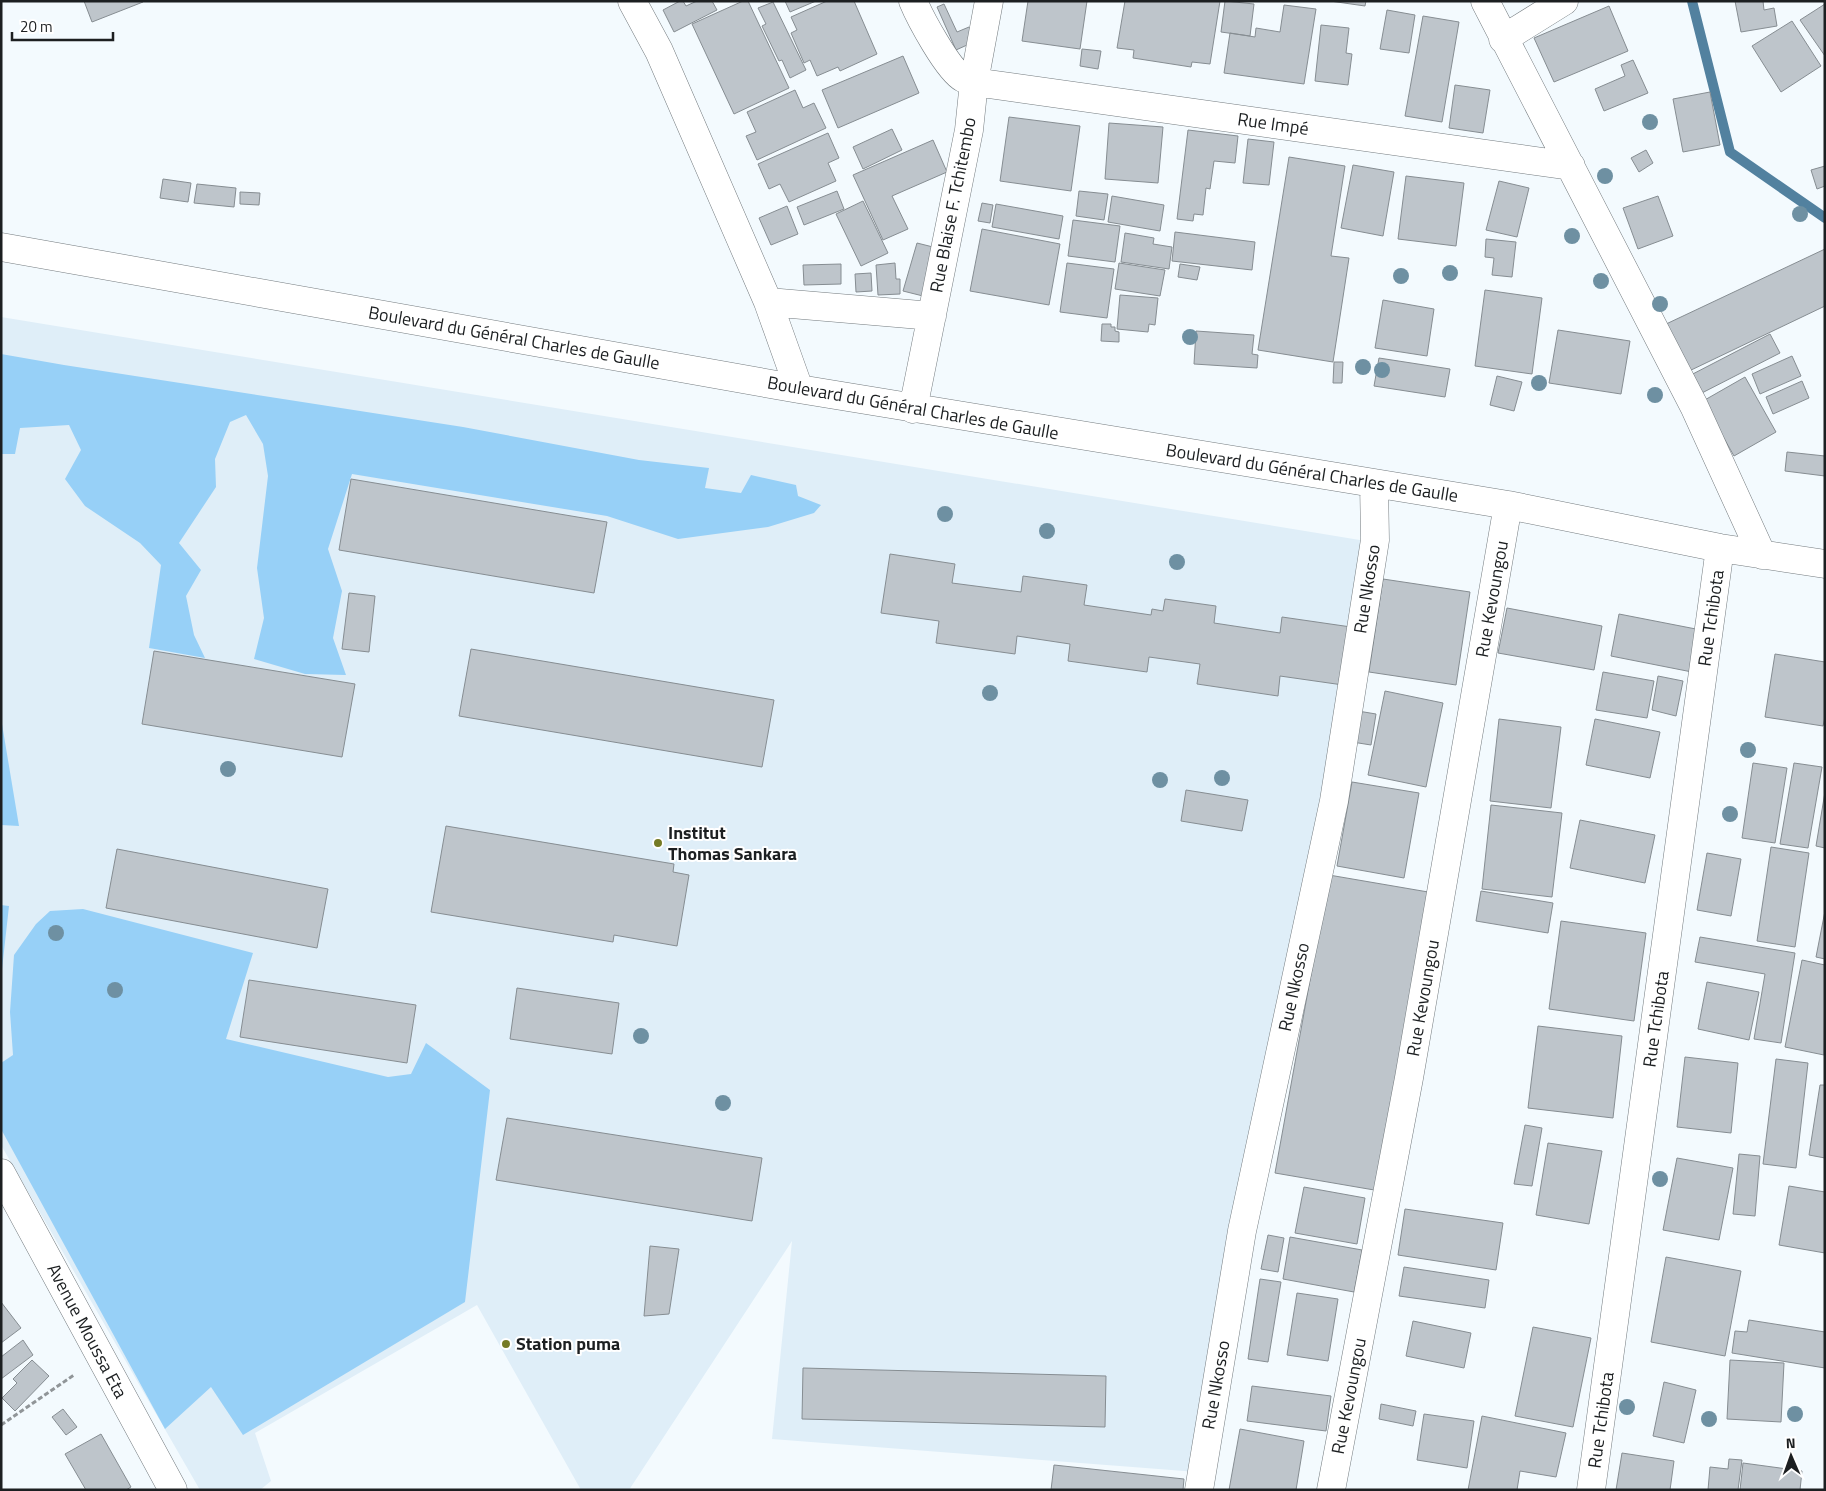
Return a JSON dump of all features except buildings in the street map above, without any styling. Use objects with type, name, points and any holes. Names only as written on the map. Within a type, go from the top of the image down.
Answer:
[{"type":"street","points":[[632,1],[659,51],[768,302],[799,389]]},
{"type":"street","points":[[912,1],[921,20],[952,68],[962,78],[974,82]]},
{"type":"street","name":"Rue Blaise F. Tchitembo","points":[[914,409],[969,130],[974,82],[989,1]]},
{"type":"street","points":[[1485,1],[1694,406],[1762,555]]},
{"type":"street","points":[[1504,39],[1564,1]]},
{"type":"street","name":"Rue Impé","points":[[974,82],[1571,166]]},
{"type":"street","name":"Boulevard du Général Charles de Gaulle","points":[[1,247],[914,409],[1508,505],[1720,548],[1825,564]]},
{"type":"street","points":[[768,302],[932,316]]},
{"type":"street","name":"Rue Nkosso","points":[[1199,1490],[1242,1231],[1334,801],[1376,540],[1374,483]]},
{"type":"street","name":"Rue Kevoungou","points":[[1331,1490],[1407,1088],[1508,505]]},
{"type":"street","name":"Rue Tchibota","points":[[1591,1490],[1720,548]]},
{"type":"street","name":"Avenue Moussa Eta","points":[[1,1173],[9,1202],[100,1358],[173,1490]]},
{"type":"path","points":[[1,1424],[100,1358]]},
{"type":"shaded area","name":"Institut Thomas Sankara","points":[[1,317],[1372,542],[1197,1472],[772,1439],[792,1241],[629,1490],[581,1490],[477,1305],[255,1433],[271,1481],[260,1490],[200,1490],[1,1145]]},
{"type":"shaded area","points":[[1,354],[463,427],[639,460],[709,468],[705,488],[741,493],[751,475],[796,485],[798,496],[821,505],[814,513],[768,527],[678,539],[607,516],[352,474],[328,549],[342,591],[333,638],[346,675],[305,674],[254,659],[264,618],[257,568],[268,476],[263,444],[246,415],[230,422],[215,459],[216,487],[179,543],[201,570],[186,596],[194,635],[205,658],[149,648],[161,565],[140,543],[85,506],[65,479],[81,450],[69,425],[20,428],[15,454],[1,454]]},
{"type":"shaded area","points":[[1,718],[19,826],[1,825]]},
{"type":"shaded area","points":[[1,905],[9,906],[1,978]]},
{"type":"shaded area","points":[[83,909],[253,953],[226,1039],[388,1077],[411,1074],[426,1043],[490,1090],[465,1302],[243,1435],[211,1387],[165,1429],[1,1129],[1,1063],[13,1055],[10,1012],[14,955],[36,924],[50,911]]},
{"type":"waterway","points":[[1692,1],[1730,152],[1825,218]]},
{"type":"place","name":"Institut Thomas Sankara","points":[[658,843]]},
{"type":"place","name":"Station puma","points":[[506,1344]]}]
